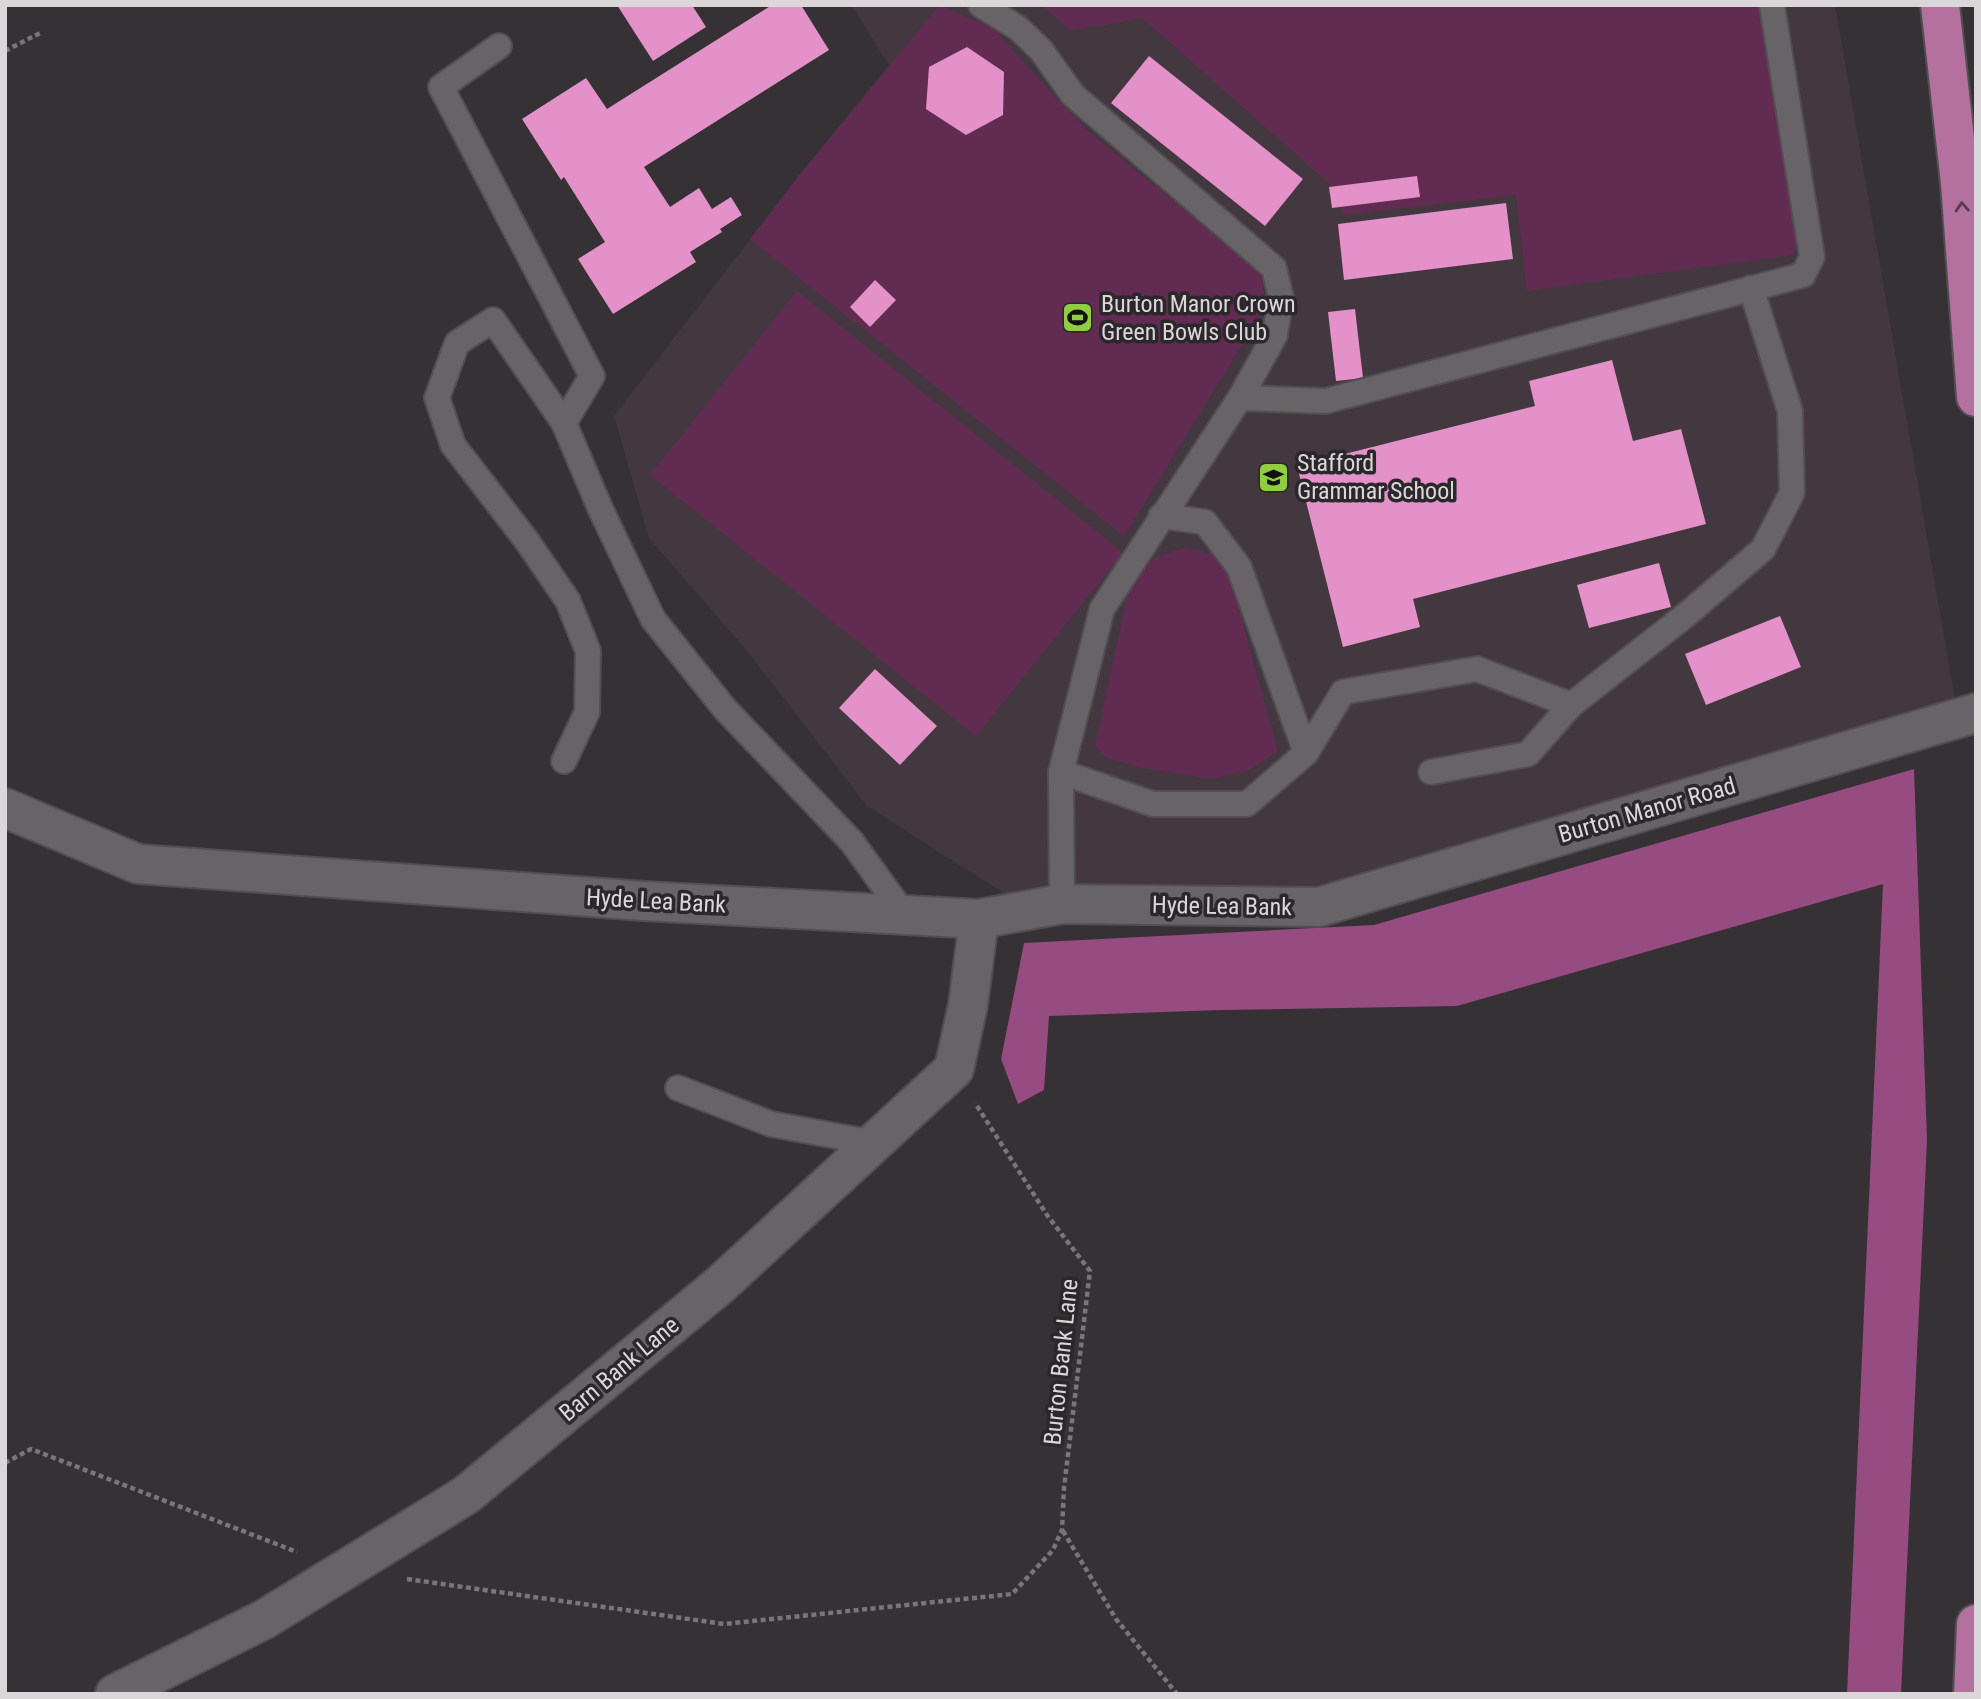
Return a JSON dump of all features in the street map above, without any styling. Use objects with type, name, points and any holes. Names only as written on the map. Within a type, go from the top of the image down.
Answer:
[{"type":"highway","points":[[1940,5],[1960,183],[1976,397]]},
{"type":"highway","points":[[1973,1694],[1976,1624]]},
{"type":"street","name":"Burton Manor Road","points":[[1318,907],[1976,713]]},
{"type":"street","name":"Hyde Lea Bank","points":[[5,808],[138,864],[630,900],[979,919],[1062,904],[1318,907]]},
{"type":"street","points":[[954,1069],[968,1005],[979,919]]},
{"type":"street","name":"Barn Bank Lane","points":[[115,1694],[265,1619],[466,1495],[721,1284],[954,1069]]},
{"type":"lane","points":[[981,5],[1018,28],[1041,50],[1073,95],[1273,268],[1281,296],[1275,335],[1240,398],[1102,609],[1062,772],[1062,904]]},
{"type":"lane","points":[[1240,398],[1326,401],[1803,275],[1812,257],[1772,5]]},
{"type":"lane","points":[[499,46],[441,87],[593,376],[564,424]]},
{"type":"lane","points":[[1431,772],[1528,754],[1571,705],[1686,615],[1763,549],[1792,493],[1790,411],[1751,288]]},
{"type":"lane","points":[[564,761],[587,712],[589,651],[568,601],[527,541],[453,445],[437,398],[457,343],[493,320],[564,424],[600,508],[653,619],[725,709],[852,842],[904,914]]},
{"type":"lane","points":[[1161,516],[1205,522],[1239,567],[1306,753]]},
{"type":"lane","points":[[1062,772],[1153,804],[1247,804],[1306,753],[1343,692],[1477,669],[1571,705]]},
{"type":"lane","points":[[678,1088],[771,1124],[874,1143]]},
{"type":"path","points":[[5,51],[40,33]]},
{"type":"path","name":"Burton Bank Lane","points":[[954,1069],[1047,1215],[1090,1271],[1064,1488],[1062,1530]]},
{"type":"path","points":[[5,1463],[31,1449],[342,1570],[723,1625],[1012,1594],[1053,1550],[1062,1530]]},
{"type":"path","points":[[1062,1530],[1116,1619],[1177,1694]]},
{"type":"shaded area","name":"Stafford Grammar School","points":[[851,5],[1835,5],[1957,711],[1314,886],[1008,896],[867,806],[748,652],[649,538],[614,416],[805,168],[889,65]]},
{"type":"shaded area","points":[[940,5],[994,29],[1088,131],[1261,273],[1266,306],[1124,536],[750,239]]},
{"type":"shaded area","points":[[1042,5],[1778,5],[1806,220],[1793,255],[1527,291],[1516,195],[1343,215],[1332,186],[1141,17],[1069,30]]},
{"type":"shaded area","points":[[797,291],[1123,553],[976,736],[650,475]]},
{"type":"shaded area","points":[[1185,548],[1213,554],[1228,569],[1278,752],[1249,770],[1211,779],[1138,767],[1105,757],[1095,746],[1127,597],[1148,563]]},
{"type":"shaded area","points":[[1914,769],[1927,1140],[1901,1694],[1847,1694],[1883,884],[1457,1006],[1049,1016],[1044,1090],[1018,1104],[1001,1059],[1024,943],[1374,925]]},
{"type":"building","points":[[617,5],[692,5],[706,27],[653,61]]},
{"type":"building","points":[[772,5],[801,5],[829,50],[644,167],[670,207],[699,188],[712,209],[731,197],[742,215],[720,229],[722,232],[690,252],[696,262],[613,314],[578,259],[605,242],[564,177],[561,180],[522,119],[586,78],[607,109]]},
{"type":"building","points":[[967,47],[1004,72],[1003,115],[966,135],[926,109],[929,67]]},
{"type":"building","points":[[1149,56],[1303,179],[1265,226],[1111,103]]},
{"type":"building","points":[[1417,176],[1420,197],[1332,208],[1329,187]]},
{"type":"building","points":[[1506,203],[1513,259],[1344,280],[1338,224]]},
{"type":"building","points":[[875,280],[896,300],[870,327],[850,307]]},
{"type":"building","points":[[1355,309],[1363,378],[1336,381],[1328,312]]},
{"type":"building","points":[[1612,360],[1633,441],[1681,429],[1706,524],[1413,599],[1420,627],[1343,647],[1297,466],[1535,406],[1529,381]]},
{"type":"building","points":[[1659,563],[1671,607],[1589,628],[1577,585]]},
{"type":"building","points":[[1780,616],[1801,667],[1706,705],[1685,654]]},
{"type":"building","points":[[875,669],[937,726],[900,765],[839,708]]},
{"type":"place","name":"Burton Manor Crown Green Bowls Club","points":[[1078,318]]},
{"type":"place","name":"Stafford Grammar School","points":[[1274,477]]}]
